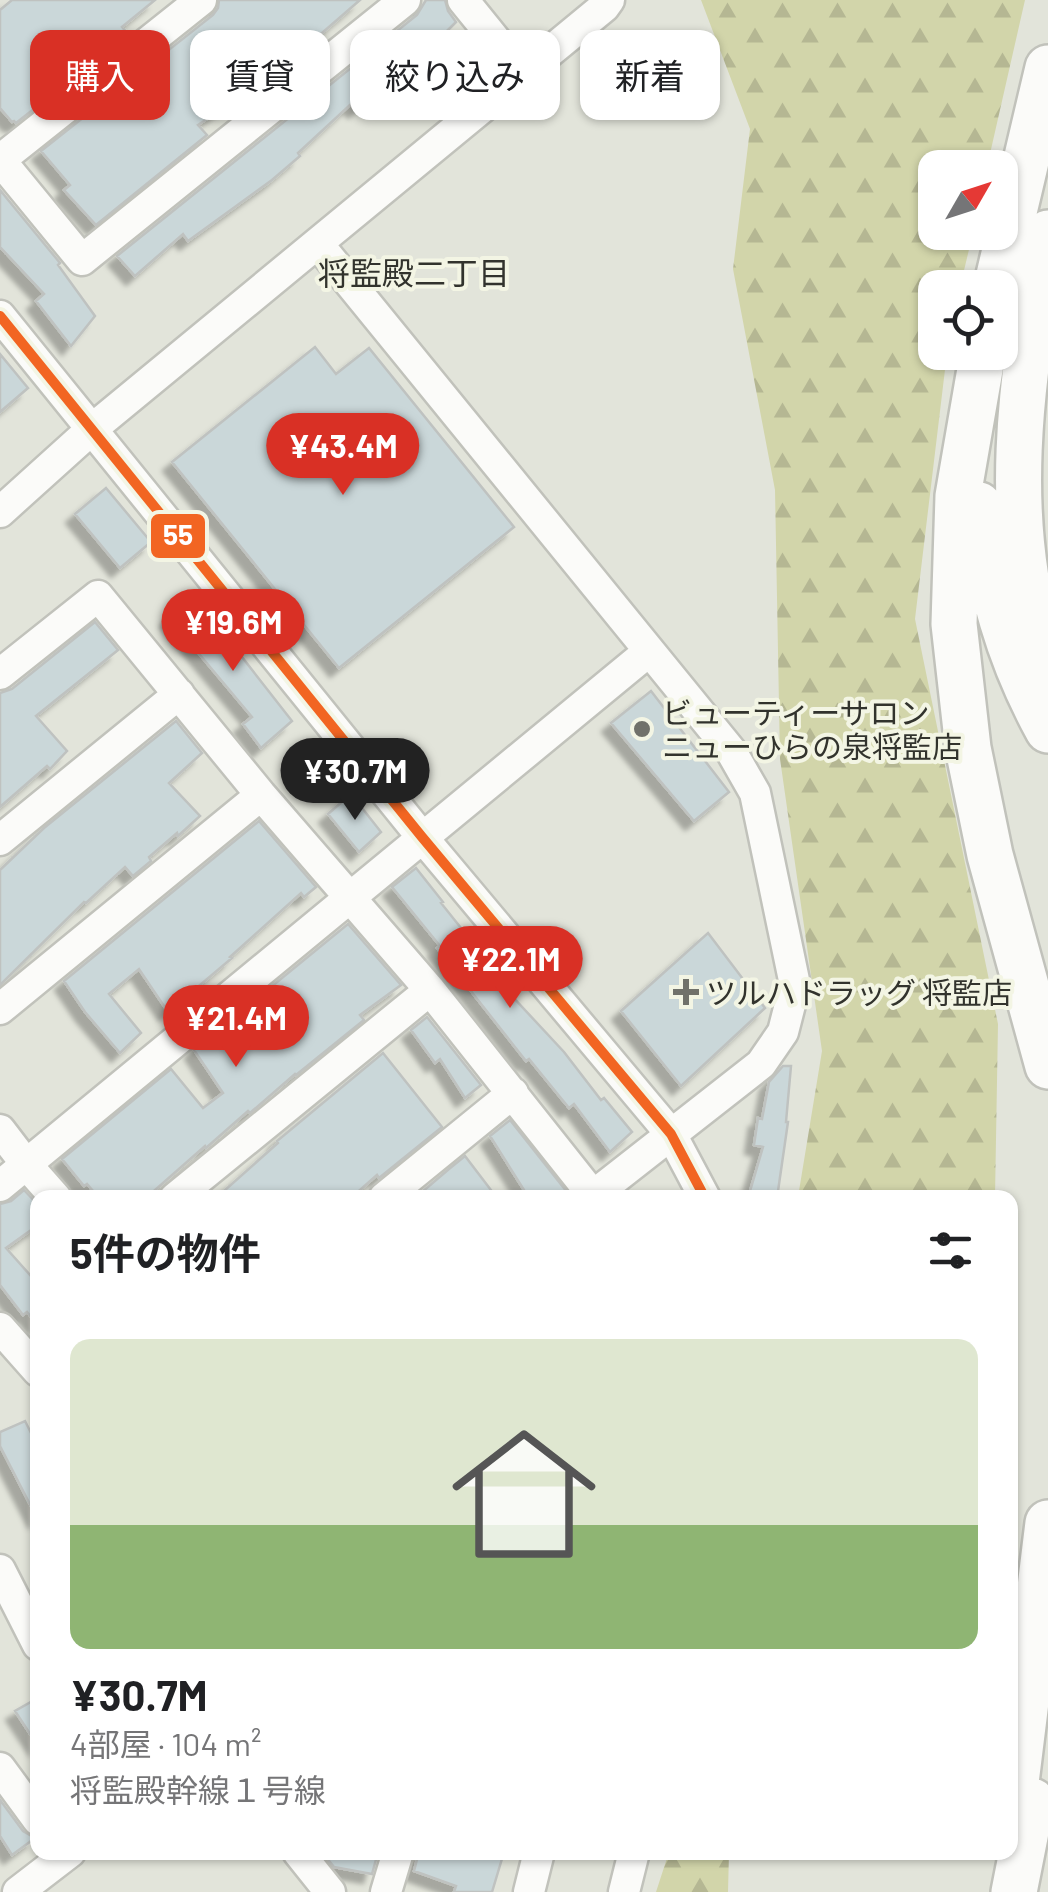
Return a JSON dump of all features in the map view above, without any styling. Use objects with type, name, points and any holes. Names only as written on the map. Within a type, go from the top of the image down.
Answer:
[{"type":"highway","points":[[1000,270],[1048,68]]},
{"type":"highway","points":[[1048,233],[1030,328],[1017,448],[1025,580],[1048,665]]},
{"type":"highway","points":[[981,370],[958,496],[954,624],[968,748],[990,854],[1048,1066]]},
{"type":"highway","points":[[982,370],[976,446],[979,506],[990,582],[1012,657],[1048,730]]},
{"type":"highway","points":[[990,854],[1048,934]]},
{"type":"highway","points":[[1018,1767],[1048,1523]]},
{"type":"highway","points":[[1014,1892],[1048,1719]]},
{"type":"highway","points":[[1002,1892],[1007,1860]]},
{"type":"street","points":[[201,0],[0,160],[82,260],[405,0]]},
{"type":"street","points":[[463,0],[487,30]]},
{"type":"street","points":[[560,43],[609,0]]},
{"type":"street","points":[[0,512],[92,430],[467,120]]},
{"type":"street","points":[[318,244],[731,751],[755,792],[795,985],[783,1032],[761,1064],[601,1190]]},
{"type":"street","points":[[0,316],[422,837],[671,1134],[701,1190]]},
{"type":"street","points":[[0,674],[98,596],[261,795],[430,990],[588,1190]]},
{"type":"street","points":[[0,1186],[648,652]]},
{"type":"street","points":[[0,840],[179,694]]},
{"type":"street","points":[[0,1008],[261,795]]},
{"type":"street","points":[[185,1190],[430,990]]},
{"type":"street","points":[[394,1190],[513,1093]]},
{"type":"street","points":[[0,1130],[49,1190]]},
{"type":"street","points":[[0,1328],[30,1362]]},
{"type":"street","points":[[0,1570],[30,1629]]},
{"type":"street","points":[[0,1768],[30,1809]]},
{"type":"street","points":[[18,1892],[58,1860]]},
{"type":"street","points":[[304,1860],[330,1892]]},
{"type":"street","points":[[386,1892],[396,1860]]},
{"type":"street","points":[[529,1892],[537,1860]]},
{"type":"street","points":[[624,1892],[632,1860]]},
{"type":"green space","points":[[701,0],[1025,0],[991,150],[918,150],[918,250],[969,250],[964,270],[918,270],[918,370],[945,370],[915,619],[998,1024],[995,1190],[799,1190],[822,1051],[780,759],[775,490],[733,269],[750,129],[720,50],[720,30],[712,30]]},
{"type":"green space","points":[[666,1860],[729,1860],[728,1892],[656,1892]]},
{"type":"building","points":[[12,0],[155,0],[122,27],[125,30],[30,30],[30,112],[16,123],[0,108],[0,10]]},
{"type":"building","points":[[219,0],[360,0],[325,30],[194,30],[218,8]]},
{"type":"building","points":[[426,0],[445,0],[456,22],[448,30],[398,30],[417,15]]},
{"type":"building","points":[[190,33],[190,120],[206,120],[198,125],[207,135],[96,225],[64,190],[70,185],[41,151],[80,120],[170,120],[170,49]]},
{"type":"building","points":[[350,69],[350,105],[272,180],[188,241],[183,234],[135,276],[117,256],[286,120],[330,120],[330,85]]},
{"type":"building","points":[[0,190],[60,263],[95,316],[71,346],[36,301],[44,294],[0,247]]},
{"type":"building","points":[[315,347],[336,374],[369,348],[514,527],[339,668],[172,462]]},
{"type":"building","points":[[0,354],[28,388],[0,412]]},
{"type":"building","points":[[106,488],[151,542],[120,568],[75,514]]},
{"type":"building","points":[[190,600],[231,643],[292,721],[261,748],[243,724],[252,717],[169,618]]},
{"type":"building","points":[[95,622],[118,650],[36,716],[67,751],[0,807],[0,693],[12,689]]},
{"type":"building","points":[[651,691],[729,792],[694,821],[611,723]]},
{"type":"building","points":[[176,721],[202,753],[169,783],[200,816],[149,857],[151,861],[133,876],[125,867],[0,985],[0,870],[44,828]]},
{"type":"building","points":[[351,794],[381,832],[359,852],[328,814]]},
{"type":"building","points":[[259,821],[316,887],[304,897],[301,893],[168,1012],[139,969],[109,994],[141,1033],[120,1053],[64,981]]},
{"type":"building","points":[[416,868],[511,995],[632,1132],[610,1152],[574,1104],[569,1108],[529,1059],[526,1061],[392,887]]},
{"type":"building","points":[[348,924],[401,985],[360,1015],[364,1020],[155,1190],[92,1190],[87,1184],[84,1186],[62,1159],[171,1069],[203,1108],[223,1093],[194,1050]]},
{"type":"building","points":[[708,933],[765,1008],[681,1086],[621,1011]]},
{"type":"building","points":[[427,1017],[481,1085],[465,1098],[440,1059],[435,1063],[411,1030]]},
{"type":"building","points":[[383,1053],[442,1127],[360,1190],[225,1190]]},
{"type":"building","points":[[783,1066],[791,1066],[778,1190],[750,1190],[763,1147],[754,1145],[769,1082]]},
{"type":"building","points":[[510,1120],[565,1190],[524,1190],[490,1136]]},
{"type":"building","points":[[465,1156],[491,1190],[424,1190]]},
{"type":"building","points":[[24,1190],[30,1196],[30,1231],[6,1248],[30,1275],[30,1316],[27,1312],[23,1315],[0,1285],[0,1204]]},
{"type":"building","points":[[25,1421],[30,1431],[30,1504],[0,1446],[0,1432]]},
{"type":"building","points":[[30,1703],[30,1734],[15,1711]]},
{"type":"building","points":[[0,1800],[30,1835],[30,1842],[12,1855],[0,1836]]},
{"type":"building","points":[[328,1860],[376,1860],[372,1874],[334,1867]]},
{"type":"building","points":[[417,1860],[502,1860],[492,1892],[454,1892],[456,1886],[414,1871]]},
{"type":"transit line","name":"55","points":[[0,316],[422,837],[671,1134],[701,1190]]},
{"type":"place","name":"ビューティーサロン ニューひらの泉将監店","points":[[642,729]]},
{"type":"place","name":"ツルハドラッグ 将監店","points":[[686,992]]},
{"type":"district","name":"将監殿二丁目","points":[[414,272]]}]
